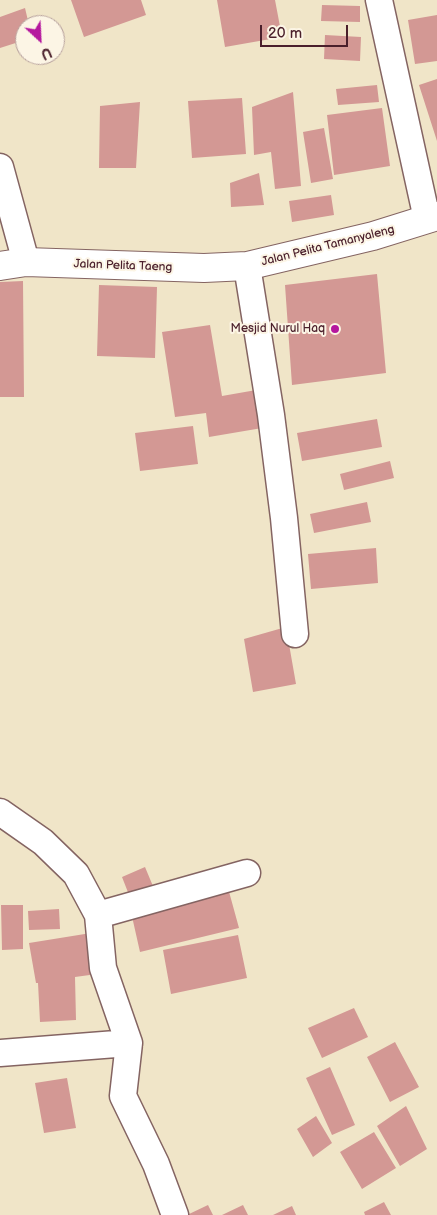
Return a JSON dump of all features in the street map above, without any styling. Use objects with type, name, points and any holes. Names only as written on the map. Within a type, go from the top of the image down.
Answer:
[{"type":"street","points":[[379,0],[432,217]]},
{"type":"street","points":[[0,167],[13,264]]},
{"type":"street","name":"Jalan Pelita Tamanyaleng","points":[[247,266],[373,236],[432,217]]},
{"type":"street","name":"Jalan Pelita Taeng","points":[[13,264],[204,268],[247,266]]},
{"type":"street","points":[[247,266],[284,518],[295,634]]},
{"type":"street","points":[[0,812],[43,842],[76,874],[98,915],[103,968],[129,1043],[123,1096],[156,1164],[175,1215]]},
{"type":"street","points":[[98,915],[247,873]]},
{"type":"street","points":[[0,1053],[129,1043]]},
{"type":"building","points":[[71,0],[141,0],[146,15],[84,37]]},
{"type":"building","points":[[217,0],[275,0],[282,37],[225,47]]},
{"type":"building","points":[[322,5],[360,6],[360,22],[321,21]]},
{"type":"building","points":[[25,8],[27,15],[15,15],[15,43],[0,48],[0,17]]},
{"type":"building","points":[[437,15],[437,61],[415,64],[408,20]]},
{"type":"building","points":[[325,35],[361,37],[360,61],[324,59]]},
{"type":"building","points":[[437,79],[437,141],[419,85]]},
{"type":"building","points":[[377,85],[379,102],[338,105],[336,89]]},
{"type":"building","points":[[293,92],[301,186],[275,189],[271,152],[254,155],[252,107]]},
{"type":"building","points":[[242,98],[246,154],[192,158],[188,101]]},
{"type":"building","points":[[140,102],[136,168],[99,168],[100,106]]},
{"type":"building","points":[[382,108],[390,166],[334,175],[327,115]]},
{"type":"building","points":[[324,128],[333,179],[311,183],[303,132]]},
{"type":"building","points":[[259,173],[264,205],[231,207],[230,183]]},
{"type":"building","points":[[331,195],[334,215],[292,222],[289,201]]},
{"type":"building","name":"Mesjid Nurul Haq","points":[[377,274],[386,373],[292,385],[285,285]]},
{"type":"building","points":[[23,281],[24,397],[0,397],[0,282]]},
{"type":"building","points":[[99,285],[157,287],[155,358],[97,356]]},
{"type":"building","points":[[210,325],[222,396],[262,389],[268,427],[209,437],[206,413],[175,417],[162,332]]},
{"type":"building","points":[[377,419],[382,447],[302,461],[297,433]]},
{"type":"building","points":[[193,426],[198,464],[140,471],[135,433]]},
{"type":"building","points":[[390,461],[394,478],[344,490],[340,474]]},
{"type":"building","points":[[367,502],[371,522],[314,533],[310,514]]},
{"type":"building","points":[[376,548],[378,583],[311,589],[308,554]]},
{"type":"building","points":[[286,627],[296,684],[253,692],[244,639]]},
{"type":"building","points":[[145,867],[155,891],[131,900],[122,877]]},
{"type":"building","points":[[228,888],[239,928],[140,952],[131,912]]},
{"type":"building","points":[[1,905],[23,905],[23,949],[2,950]]},
{"type":"building","points":[[59,909],[60,929],[29,930],[28,911]]},
{"type":"building","points":[[91,933],[97,974],[75,977],[76,1020],[40,1022],[38,983],[36,983],[29,943]]},
{"type":"building","points":[[238,935],[247,978],[171,994],[163,950]]},
{"type":"building","points":[[354,1008],[368,1037],[322,1058],[308,1028]]},
{"type":"building","points":[[395,1042],[419,1087],[390,1102],[367,1057]]},
{"type":"building","points":[[330,1067],[355,1125],[332,1135],[306,1078]]},
{"type":"building","points":[[67,1078],[76,1128],[44,1133],[35,1083]]},
{"type":"building","points":[[406,1106],[427,1149],[400,1166],[377,1126]]},
{"type":"building","points":[[316,1116],[332,1143],[313,1157],[297,1129]]},
{"type":"building","points":[[374,1132],[396,1168],[362,1189],[340,1152]]},
{"type":"building","points":[[384,1202],[391,1215],[365,1215],[364,1212]]},
{"type":"building","points":[[208,1205],[213,1215],[187,1215]]},
{"type":"building","points":[[243,1205],[248,1215],[222,1215]]},
{"type":"building","points":[[292,1206],[296,1215],[273,1215]]},
{"type":"place","name":"Mesjid Nurul Haq","points":[[335,329]]}]
